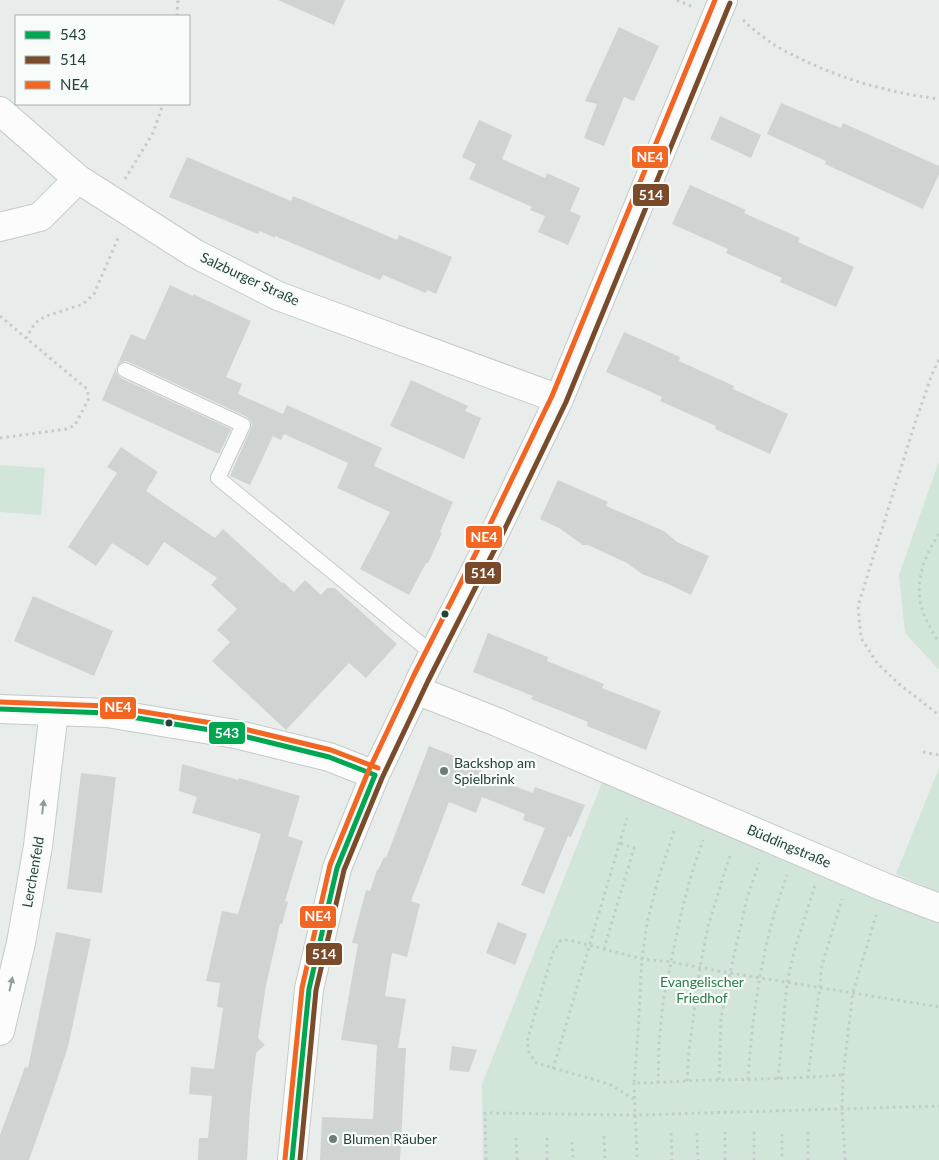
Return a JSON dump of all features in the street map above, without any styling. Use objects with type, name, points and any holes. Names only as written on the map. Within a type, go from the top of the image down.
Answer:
[{"type":"street","points":[[292,1160],[309,989],[337,868],[374,775],[559,399],[723,1]]},
{"type":"street","name":"Salzburger Straße","points":[[0,111],[78,179],[194,253],[278,296],[559,399]]},
{"type":"street","points":[[0,227],[40,217],[78,179]]},
{"type":"street","name":"Büddingstraße","points":[[416,690],[497,722],[939,908]]},
{"type":"street","points":[[0,709],[107,713],[235,734],[329,757],[374,775]]},
{"type":"street","name":"Lerchenfeld","points":[[0,1031],[21,943],[38,846],[54,711]]},
{"type":"lane","points":[[125,370],[243,425],[218,478],[433,654]]},
{"type":"path","points":[[177,15],[178,0]]},
{"type":"path","points":[[723,1],[746,23],[774,45],[807,62],[882,88],[939,99]]},
{"type":"path","points":[[26,338],[35,323],[46,316],[83,304],[94,294],[121,206],[153,133],[163,105]]},
{"type":"path","points":[[0,316],[87,389],[89,398],[75,426],[67,429],[0,438]]},
{"type":"path","points":[[939,360],[932,374],[915,423],[858,606],[861,638],[877,663],[899,684],[939,716]]},
{"type":"path","points":[[939,534],[925,558],[919,579],[920,606],[926,621],[939,642]]},
{"type":"path","points":[[923,752],[939,755]]},
{"type":"path","points":[[553,1069],[626,818]]},
{"type":"path","points":[[637,1160],[634,1083],[642,959],[647,923],[656,883],[674,831]]},
{"type":"path","points":[[658,1083],[663,1002],[680,918],[690,879],[704,840]]},
{"type":"path","points":[[604,949],[634,848],[619,843]]},
{"type":"path","points":[[687,1081],[689,1050],[700,968],[708,926],[731,852]]},
{"type":"path","points":[[719,1080],[722,1018],[730,973],[747,898],[759,863]]},
{"type":"path","points":[[748,1080],[753,1020],[760,978],[768,938],[787,874]]},
{"type":"path","points":[[778,1079],[787,983],[794,952],[815,885]]},
{"type":"path","points":[[845,1160],[842,1109],[843,1075],[853,992],[884,886]]},
{"type":"path","points":[[808,1078],[821,969],[843,896]]},
{"type":"path","points":[[634,1098],[609,1084],[536,1063],[529,1052],[527,1041],[553,952],[561,940],[569,940],[642,959],[671,962],[787,983],[939,1007]]},
{"type":"path","points":[[634,1083],[808,1078],[843,1075]]},
{"type":"path","points":[[486,1160],[486,1112],[636,1115],[939,1106]]},
{"type":"path","points":[[724,1160],[725,1132]]},
{"type":"path","points":[[754,1132],[754,1160]]},
{"type":"path","points":[[808,1132],[808,1160]]},
{"type":"path","points":[[671,1133],[672,1160]]},
{"type":"path","points":[[697,1133],[698,1160]]},
{"type":"path","points":[[782,1134],[782,1160]]},
{"type":"path","points":[[604,1136],[605,1160]]},
{"type":"path","points":[[516,1138],[517,1160]]},
{"type":"path","points":[[547,1138],[547,1160]]},
{"type":"path","points":[[572,1142],[573,1160]]},
{"type":"green space","points":[[939,461],[939,670],[905,633],[899,575]]},
{"type":"green space","points":[[0,465],[45,468],[41,515],[0,512]]},
{"type":"green space","points":[[939,768],[939,893],[896,874]]},
{"type":"green space","name":"Evangelischer Friedhof","points":[[607,770],[939,903],[939,1160],[483,1160],[482,1084]]},
{"type":"building","points":[[278,0],[345,0],[334,25]]},
{"type":"building","points":[[619,27],[659,46],[634,101],[624,97],[604,146],[584,138],[597,104],[585,101]]},
{"type":"building","points":[[781,103],[841,128],[843,123],[939,166],[939,174],[923,209],[825,164],[826,161],[767,134]]},
{"type":"building","points":[[720,116],[761,135],[751,158],[710,139]]},
{"type":"building","points":[[479,120],[512,135],[502,159],[545,178],[547,173],[580,188],[570,211],[581,216],[568,245],[538,232],[545,216],[530,210],[532,207],[469,179],[476,164],[462,157]]},
{"type":"building","points":[[187,157],[291,201],[293,196],[397,240],[399,235],[452,257],[436,294],[427,290],[426,293],[383,275],[380,280],[275,236],[275,238],[260,231],[258,234],[169,197]]},
{"type":"building","points":[[690,185],[746,210],[744,213],[800,238],[798,242],[854,267],[836,307],[780,282],[782,278],[726,253],[728,249],[672,224]]},
{"type":"building","points":[[170,285],[251,321],[226,377],[242,384],[238,394],[283,414],[287,405],[382,448],[374,466],[453,502],[440,532],[442,533],[428,563],[426,563],[409,595],[360,569],[390,512],[337,488],[348,463],[284,434],[281,440],[273,436],[250,485],[230,476],[252,425],[247,417],[125,361],[120,363],[116,371],[121,378],[231,429],[219,454],[102,400],[131,334],[145,340]]},
{"type":"building","points":[[624,332],[680,357],[679,361],[734,386],[733,389],[788,414],[770,454],[715,429],[716,426],[660,401],[662,397],[606,372]]},
{"type":"building","points":[[411,380],[468,406],[465,411],[481,418],[464,459],[390,426]]},
{"type":"building","points":[[121,447],[158,472],[146,491],[215,538],[223,529],[294,592],[305,580],[321,595],[327,588],[335,588],[397,644],[366,678],[349,663],[286,730],[212,661],[230,642],[217,630],[237,609],[211,585],[217,578],[164,542],[148,566],[112,543],[96,566],[68,547],[117,473],[107,467]]},
{"type":"building","points":[[558,480],[608,502],[606,506],[664,531],[677,542],[709,556],[691,595],[642,574],[627,563],[588,545],[583,545],[559,528],[540,519]]},
{"type":"building","points":[[33,596],[113,631],[94,676],[14,641]]},
{"type":"building","points":[[488,633],[548,657],[547,661],[604,684],[602,688],[661,711],[646,750],[587,726],[588,722],[531,699],[533,696],[473,672]]},
{"type":"building","points":[[429,746],[482,767],[481,771],[491,775],[490,777],[533,793],[535,787],[585,805],[571,837],[568,836],[544,894],[521,885],[545,828],[523,820],[525,814],[482,797],[476,813],[449,802],[411,901],[420,904],[407,957],[392,953],[385,996],[406,999],[398,1048],[406,1048],[400,1160],[320,1160],[322,1117],[373,1119],[377,1045],[341,1040],[358,944],[352,943],[366,890],[370,891],[377,870],[384,857],[386,858]]},
{"type":"building","points":[[182,764],[300,796],[288,836],[303,841],[285,901],[288,902],[282,924],[280,924],[266,985],[258,1038],[265,1045],[256,1053],[247,1160],[198,1160],[199,1138],[208,1138],[212,1096],[189,1094],[191,1067],[214,1069],[223,1008],[217,1007],[220,983],[206,981],[222,911],[238,914],[261,834],[192,813],[197,797],[179,791]]},
{"type":"building","points":[[81,773],[116,777],[102,893],[67,889]]},
{"type":"building","points":[[498,922],[527,934],[515,965],[486,953]]},
{"type":"building","points":[[56,932],[91,939],[68,1047],[29,1160],[0,1160],[0,1135],[25,1067],[28,1068]]},
{"type":"building","points":[[452,1046],[477,1050],[469,1072],[449,1070]]},
{"type":"transit line","name":"NE4","points":[[285,1159],[302,988],[330,865],[368,772],[552,396],[715,0]]},
{"type":"transit line","name":"514","points":[[300,1160],[316,990],[344,870],[382,778],[428,681],[498,543],[566,402],[730,3]]},
{"type":"transit line","name":"NE4","points":[[0,702],[108,706],[236,727],[331,750],[378,768]]},
{"type":"transit line","name":"543","points":[[0,709],[107,713],[235,734],[329,757],[375,775]]},
{"type":"transit line","name":"543","points":[[292,1160],[309,989],[337,868],[375,775]]},
{"type":"place","name":"Backshop am Spielbrink","points":[[444,771]]},
{"type":"place","name":"Blumen Räuber","points":[[333,1139]]}]
